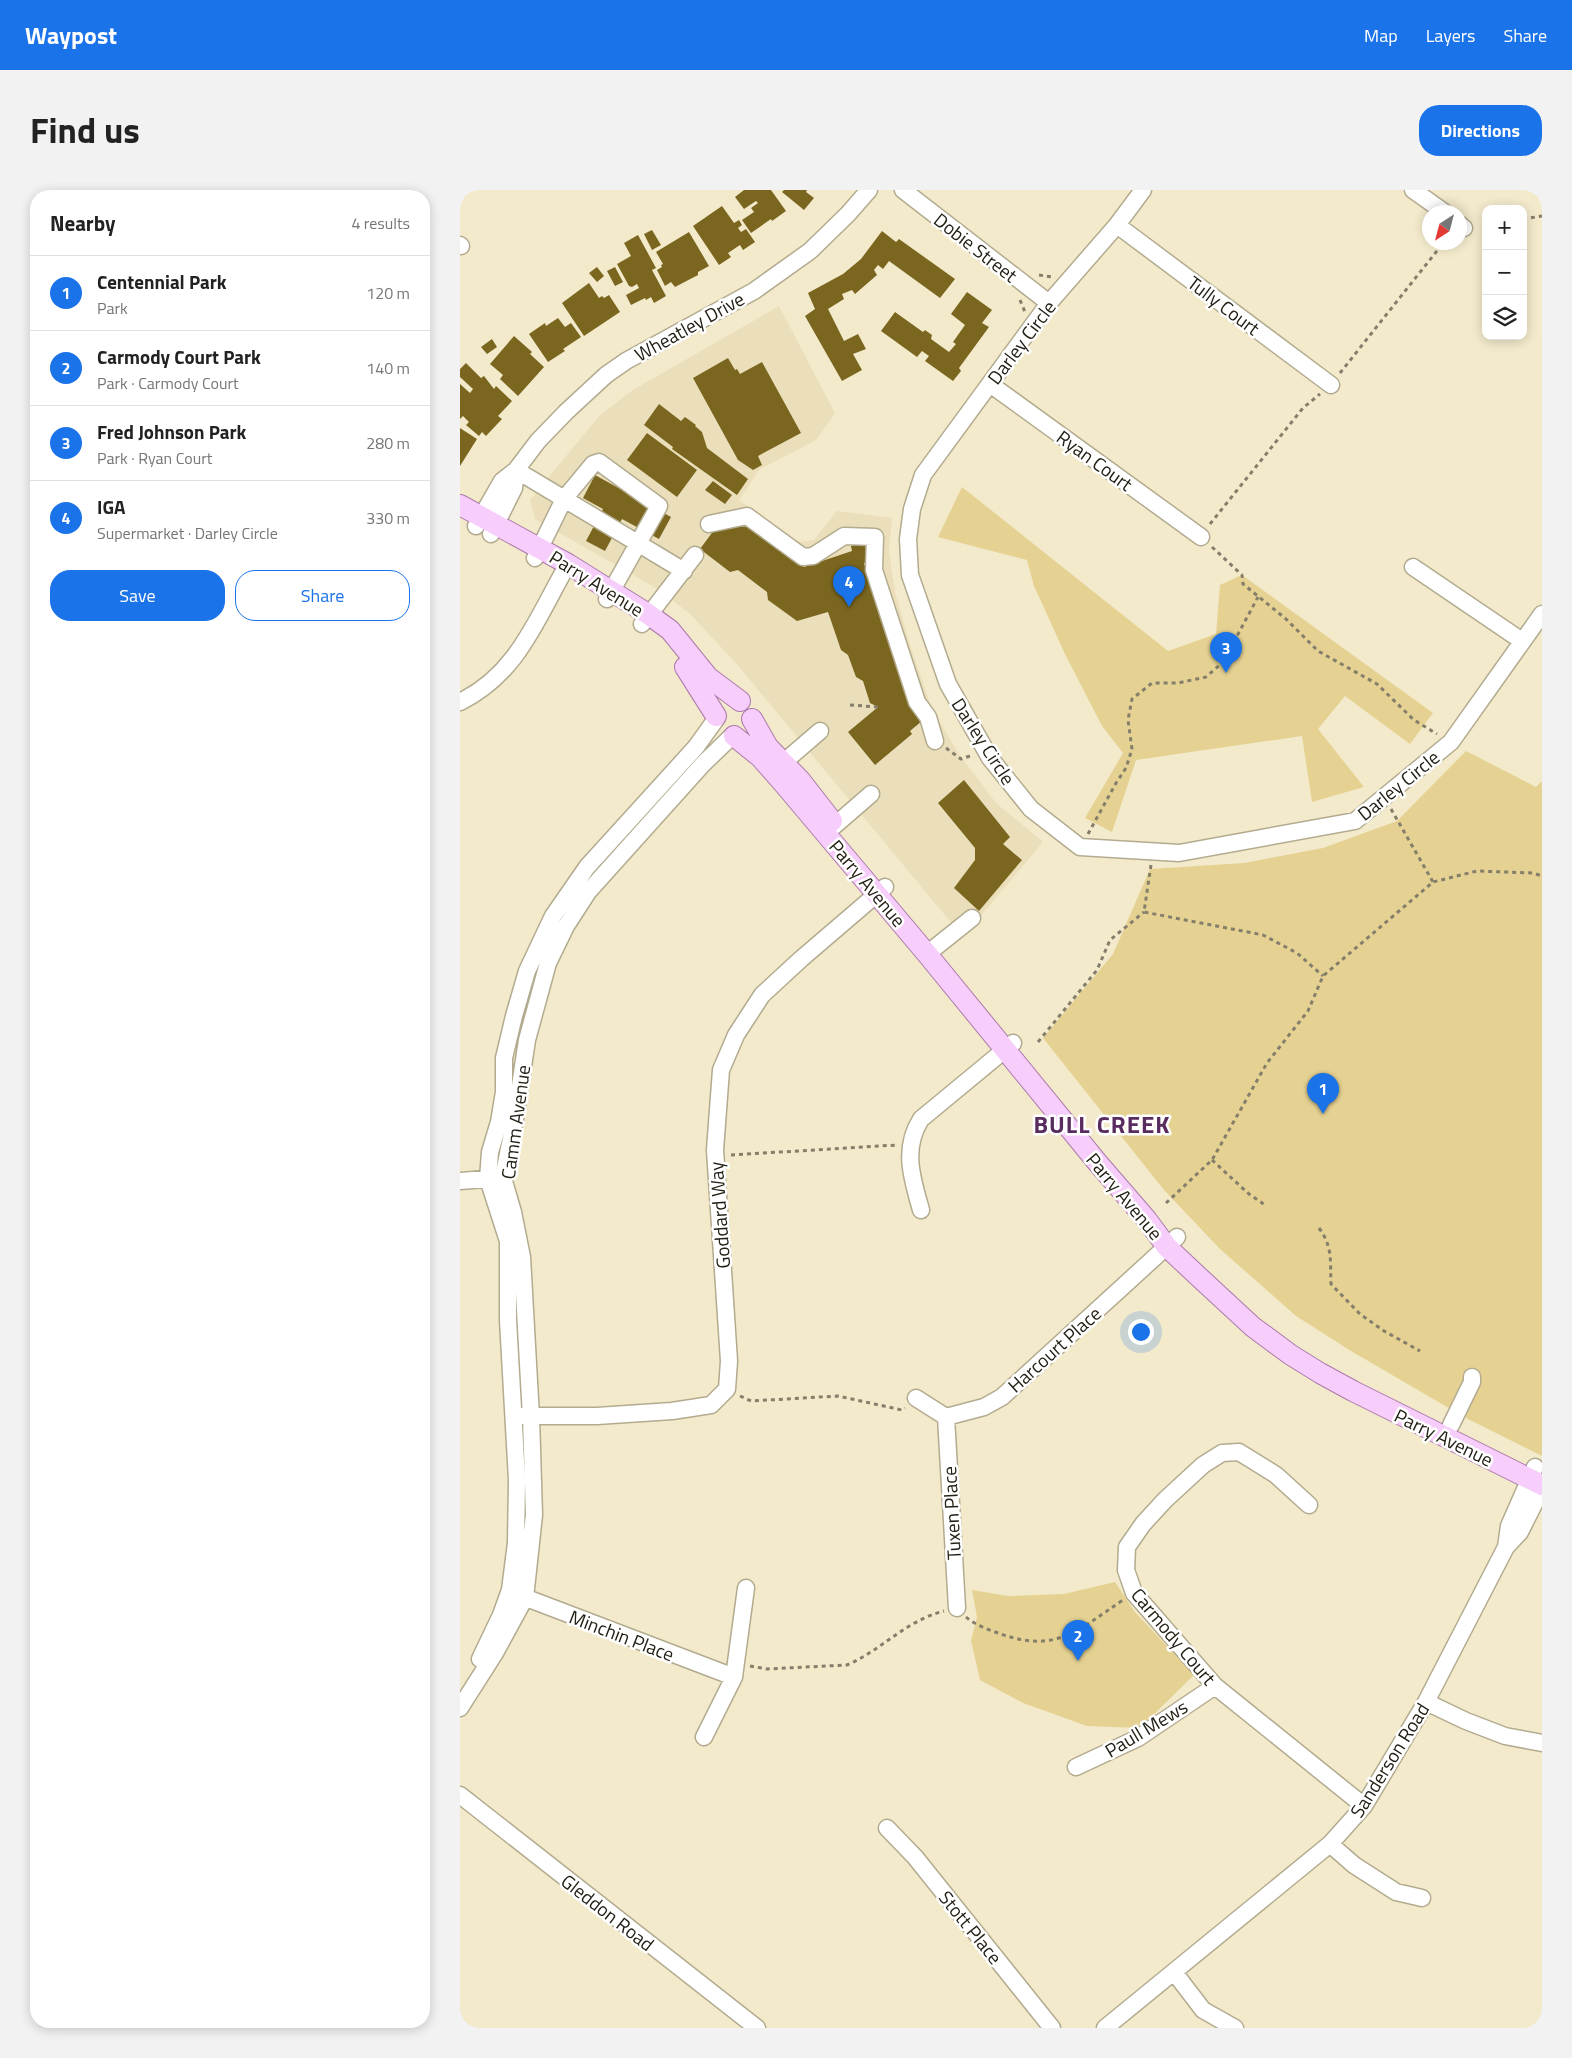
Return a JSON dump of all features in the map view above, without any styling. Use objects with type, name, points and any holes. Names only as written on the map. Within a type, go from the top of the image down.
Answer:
[{"type":"main road","name":"Parry Avenue","points":[[460,505],[481,524],[565,568],[645,619],[670,630],[708,677],[740,701]]},
{"type":"main road","name":"Parry Avenue","points":[[645,619],[688,670],[716,717]]},
{"type":"main road","points":[[740,701],[750,709],[752,719],[748,729],[742,734],[733,736],[721,730],[716,717],[718,709],[726,702],[740,701]]},
{"type":"main road","name":"Parry Avenue","points":[[752,719],[768,747],[784,762],[831,829],[881,891],[1009,1046],[1079,1124],[1172,1242],[1253,1326],[1292,1355],[1353,1391],[1538,1478]]},
{"type":"main road","name":"Parry Avenue","points":[[733,736],[760,757],[831,829]]},
{"type":"main road","name":"Parry Avenue","points":[[1172,1242],[1242,1301],[1299,1344],[1374,1389],[1451,1425],[1538,1478]]},
{"type":"street","name":"Wheatley Drive","points":[[481,524],[502,481],[516,470],[538,441],[566,412],[606,375],[626,360],[754,291],[810,251],[848,214],[869,190]]},
{"type":"street","name":"Dobie Street","points":[[903,190],[1049,303]]},
{"type":"street","name":"Darley Circle","points":[[1143,190],[1117,225],[1049,303],[923,475],[912,508],[909,532],[910,575],[948,684],[990,758],[1031,809],[1080,847],[1180,853],[1355,821],[1451,742],[1542,614]]},
{"type":"street","points":[[1413,190],[1434,205]]},
{"type":"street","name":"Tully Court","points":[[1117,225],[1331,385]]},
{"type":"street","name":"Ryan Court","points":[[990,384],[1201,536]]},
{"type":"street","points":[[538,553],[564,499],[593,464],[599,462],[659,506],[609,595]]},
{"type":"street","points":[[516,470],[684,571]]},
{"type":"street","points":[[710,524],[747,516],[803,556],[813,556],[844,536],[875,537],[874,570],[918,702],[928,717],[935,740]]},
{"type":"street","points":[[645,619],[695,555]]},
{"type":"street","points":[[1414,567],[1522,641]]},
{"type":"street","points":[[460,702],[500,675],[515,656],[565,568]]},
{"type":"street","name":"Camm Avenue","points":[[460,1691],[518,1594],[517,1480],[508,1320],[508,1241],[490,1152],[499,1122],[504,1092],[504,1058],[514,1016],[527,971],[553,916],[587,867],[696,746],[716,717]]},
{"type":"street","points":[[784,762],[820,731]]},
{"type":"street","name":"Camm Avenue","points":[[460,1708],[495,1653],[518,1594],[534,1515],[531,1417],[522,1257],[513,1212],[496,1179],[515,1119],[526,1040],[548,963],[566,926],[588,892],[703,764],[733,736]]},
{"type":"street","points":[[831,829],[871,794]]},
{"type":"street","name":"Goddard Way","points":[[727,1389],[729,1361],[715,1156],[721,1070],[736,1035],[762,995],[881,891]]},
{"type":"street","points":[[931,951],[972,918]]},
{"type":"street","points":[[921,1210],[910,1171],[911,1144],[914,1131],[922,1119],[1009,1046]]},
{"type":"street","points":[[460,1181],[496,1179]]},
{"type":"street","name":"Harcourt Place","points":[[946,1417],[984,1407],[1002,1396],[1172,1242]]},
{"type":"street","points":[[1451,1425],[1472,1382],[1472,1378]]},
{"type":"street","points":[[514,1416],[597,1416],[672,1411],[711,1405],[727,1389]]},
{"type":"street","points":[[916,1398],[946,1417]]},
{"type":"street","name":"Tuxen Place","points":[[946,1417],[957,1608]]},
{"type":"street","name":"Carmody Court","points":[[1309,1505],[1276,1475],[1239,1452],[1222,1453],[1203,1464],[1143,1524],[1128,1547],[1126,1570],[1134,1592],[1215,1686],[1364,1806]]},
{"type":"street","name":"Sanderson Road","points":[[1105,2028],[1330,1844],[1364,1806],[1426,1702],[1506,1547],[1509,1526],[1538,1478]]},
{"type":"street","points":[[704,1738],[735,1670],[746,1588]]},
{"type":"street","name":"Minchin Place","points":[[518,1594],[735,1670]]},
{"type":"street","name":"Paull Mews","points":[[1076,1767],[1138,1738],[1215,1686]]},
{"type":"street","points":[[1426,1702],[1466,1721],[1505,1736],[1542,1743]]},
{"type":"street","name":"Gleddon Road","points":[[460,1795],[757,2028]]},
{"type":"street","name":"Stott Place","points":[[887,1828],[916,1857],[1052,2028]]},
{"type":"street","points":[[1330,1844],[1354,1865],[1396,1892],[1422,1898]]},
{"type":"street","points":[[1174,1972],[1203,2010],[1235,2028]]},
{"type":"path","points":[[1527,218],[1542,216]]},
{"type":"path","points":[[1019,319],[1025,314],[1019,301],[1038,275],[1052,277],[1059,274]]},
{"type":"path","points":[[1201,536],[1242,575],[1243,584],[1286,619],[1318,651],[1377,684],[1414,720],[1451,742]]},
{"type":"path","points":[[1080,847],[1126,768],[1132,749],[1128,720],[1132,698],[1152,682],[1178,683],[1206,677],[1223,662],[1258,597]]},
{"type":"path","points":[[850,705],[878,707]]},
{"type":"path","points":[[935,740],[961,759],[975,754],[969,746]]},
{"type":"path","points":[[1384,797],[1433,882]]},
{"type":"path","points":[[1038,1042],[1097,970],[1110,940],[1144,912],[1152,851]]},
{"type":"path","points":[[1166,1203],[1212,1160],[1267,1063],[1308,1011],[1323,976],[1433,882],[1477,871],[1533,873],[1542,876]]},
{"type":"path","points":[[1144,912],[1263,936],[1297,953],[1323,976]]},
{"type":"path","points":[[715,1156],[911,1144]]},
{"type":"path","points":[[1212,1160],[1265,1206]]},
{"type":"path","points":[[1319,1228],[1328,1240],[1331,1255],[1331,1284],[1360,1314],[1384,1331],[1420,1351]]},
{"type":"path","points":[[727,1389],[751,1402],[838,1396],[902,1410],[916,1398]]},
{"type":"path","points":[[735,1670],[847,1665],[859,1660],[894,1635],[926,1616],[957,1608],[971,1621],[1021,1642],[1052,1641],[1082,1629],[1134,1592]]},
{"type":"shaded area","points":[[779,306],[835,413],[816,440],[760,469],[739,500],[798,542],[814,540],[837,511],[892,518],[889,551],[895,592],[911,648],[932,709],[959,754],[996,803],[1043,842],[963,937],[735,662],[689,613],[656,588],[535,519],[530,500],[600,415],[633,390]]},
{"type":"shaded area","points":[[962,487],[1168,651],[1216,634],[1220,585],[1242,575],[1433,713],[1410,744],[1345,696],[1318,729],[1364,787],[1312,802],[1302,736],[1136,760],[1112,832],[1085,818],[1123,753],[1102,726],[1065,654],[1034,586],[1027,560],[938,537]]},
{"type":"shaded area","points":[[1466,751],[1536,787],[1542,781],[1542,1456],[1466,1418],[1466,1416],[1447,1407],[1351,1351],[1296,1316],[1220,1249],[1164,1190],[1043,1038],[1113,954],[1150,869],[1244,863],[1323,848],[1397,821]]},
{"type":"shaded area","points":[[1115,1582],[1135,1612],[1194,1675],[1140,1728],[1087,1726],[1023,1703],[980,1680],[971,1641],[977,1617],[972,1590],[1008,1596],[1064,1594]]},
{"type":"building","points":[[744,190],[771,190],[786,211],[751,233],[742,220],[754,212],[751,208],[758,203],[756,201],[744,209],[735,197]]},
{"type":"building","points":[[784,190],[807,190],[806,192],[814,198],[804,210],[782,192]]},
{"type":"building","points":[[722,206],[734,223],[739,220],[742,225],[738,228],[741,232],[746,229],[755,242],[743,250],[740,245],[728,253],[731,257],[719,265],[693,226]]},
{"type":"building","points":[[652,230],[661,245],[652,250],[644,234]]},
{"type":"building","points":[[882,231],[896,242],[899,239],[955,279],[940,298],[889,261],[883,269],[878,265],[874,270],[877,275],[855,294],[852,290],[842,294],[844,299],[828,309],[844,341],[858,334],[866,349],[853,354],[862,370],[842,381],[805,316],[815,309],[808,293],[843,274],[861,259]]},
{"type":"building","points":[[689,232],[709,266],[698,272],[698,275],[675,287],[671,282],[665,286],[657,270],[663,264],[656,252]]},
{"type":"building","points":[[638,235],[656,268],[652,270],[666,296],[654,303],[651,297],[631,305],[626,295],[639,288],[637,284],[632,287],[629,286],[617,264],[631,256],[624,243]]},
{"type":"building","points":[[597,267],[604,276],[597,282],[589,273]]},
{"type":"building","points":[[615,267],[623,282],[615,286],[607,271]]},
{"type":"building","points":[[589,283],[599,298],[609,295],[620,312],[584,336],[562,303]]},
{"type":"building","points":[[967,292],[992,310],[982,323],[989,327],[959,368],[961,371],[953,381],[925,361],[929,356],[922,351],[917,357],[881,331],[895,312],[923,332],[925,330],[932,335],[931,339],[949,352],[956,344],[953,342],[965,325],[951,314]]},
{"type":"building","points":[[558,318],[565,327],[571,323],[581,337],[548,362],[529,334],[545,323],[546,326]]},
{"type":"building","points":[[514,336],[532,352],[530,354],[544,367],[518,396],[500,379],[503,375],[490,364]]},
{"type":"building","points":[[492,339],[497,347],[487,354],[481,347]]},
{"type":"building","points":[[728,358],[735,370],[737,369],[740,374],[762,362],[801,433],[758,456],[762,465],[753,470],[738,460],[693,378]]},
{"type":"building","points":[[466,363],[481,378],[484,376],[494,389],[496,386],[512,401],[498,416],[502,419],[486,436],[482,432],[479,436],[466,425],[469,422],[463,416],[460,419],[460,384],[470,393],[473,389],[460,377],[460,369]]},
{"type":"building","points":[[659,404],[681,421],[685,417],[696,425],[702,432],[707,448],[748,479],[737,495],[672,449],[673,447],[644,425]]},
{"type":"building","points":[[460,428],[477,439],[460,466]]},
{"type":"building","points":[[647,433],[697,470],[677,497],[627,460]]},
{"type":"building","points":[[595,475],[671,517],[659,539],[622,519],[605,551],[586,541],[603,509],[583,498]]},
{"type":"building","points":[[713,481],[732,495],[725,504],[705,490]]},
{"type":"building","points":[[744,523],[804,567],[852,551],[851,546],[864,542],[870,561],[864,563],[907,697],[922,721],[910,731],[912,734],[875,765],[848,732],[878,707],[870,703],[863,681],[856,677],[848,655],[841,650],[828,612],[797,621],[768,600],[767,592],[738,570],[730,572],[700,549],[717,526]]},
{"type":"building","points":[[964,780],[1010,837],[1003,844],[1022,860],[979,911],[954,888],[975,860],[975,848],[938,803]]},
{"type":"place","name":"IGA","points":[[849,607]]},
{"type":"place","name":"Fred Johnson Park","points":[[1226,673]]},
{"type":"place","name":"Centennial Park","points":[[1323,1114]]},
{"type":"place","name":"Carmody Court Park","points":[[1078,1661]]},
{"type":"district","name":"BULL CREEK","points":[[1102,1124]]}]
